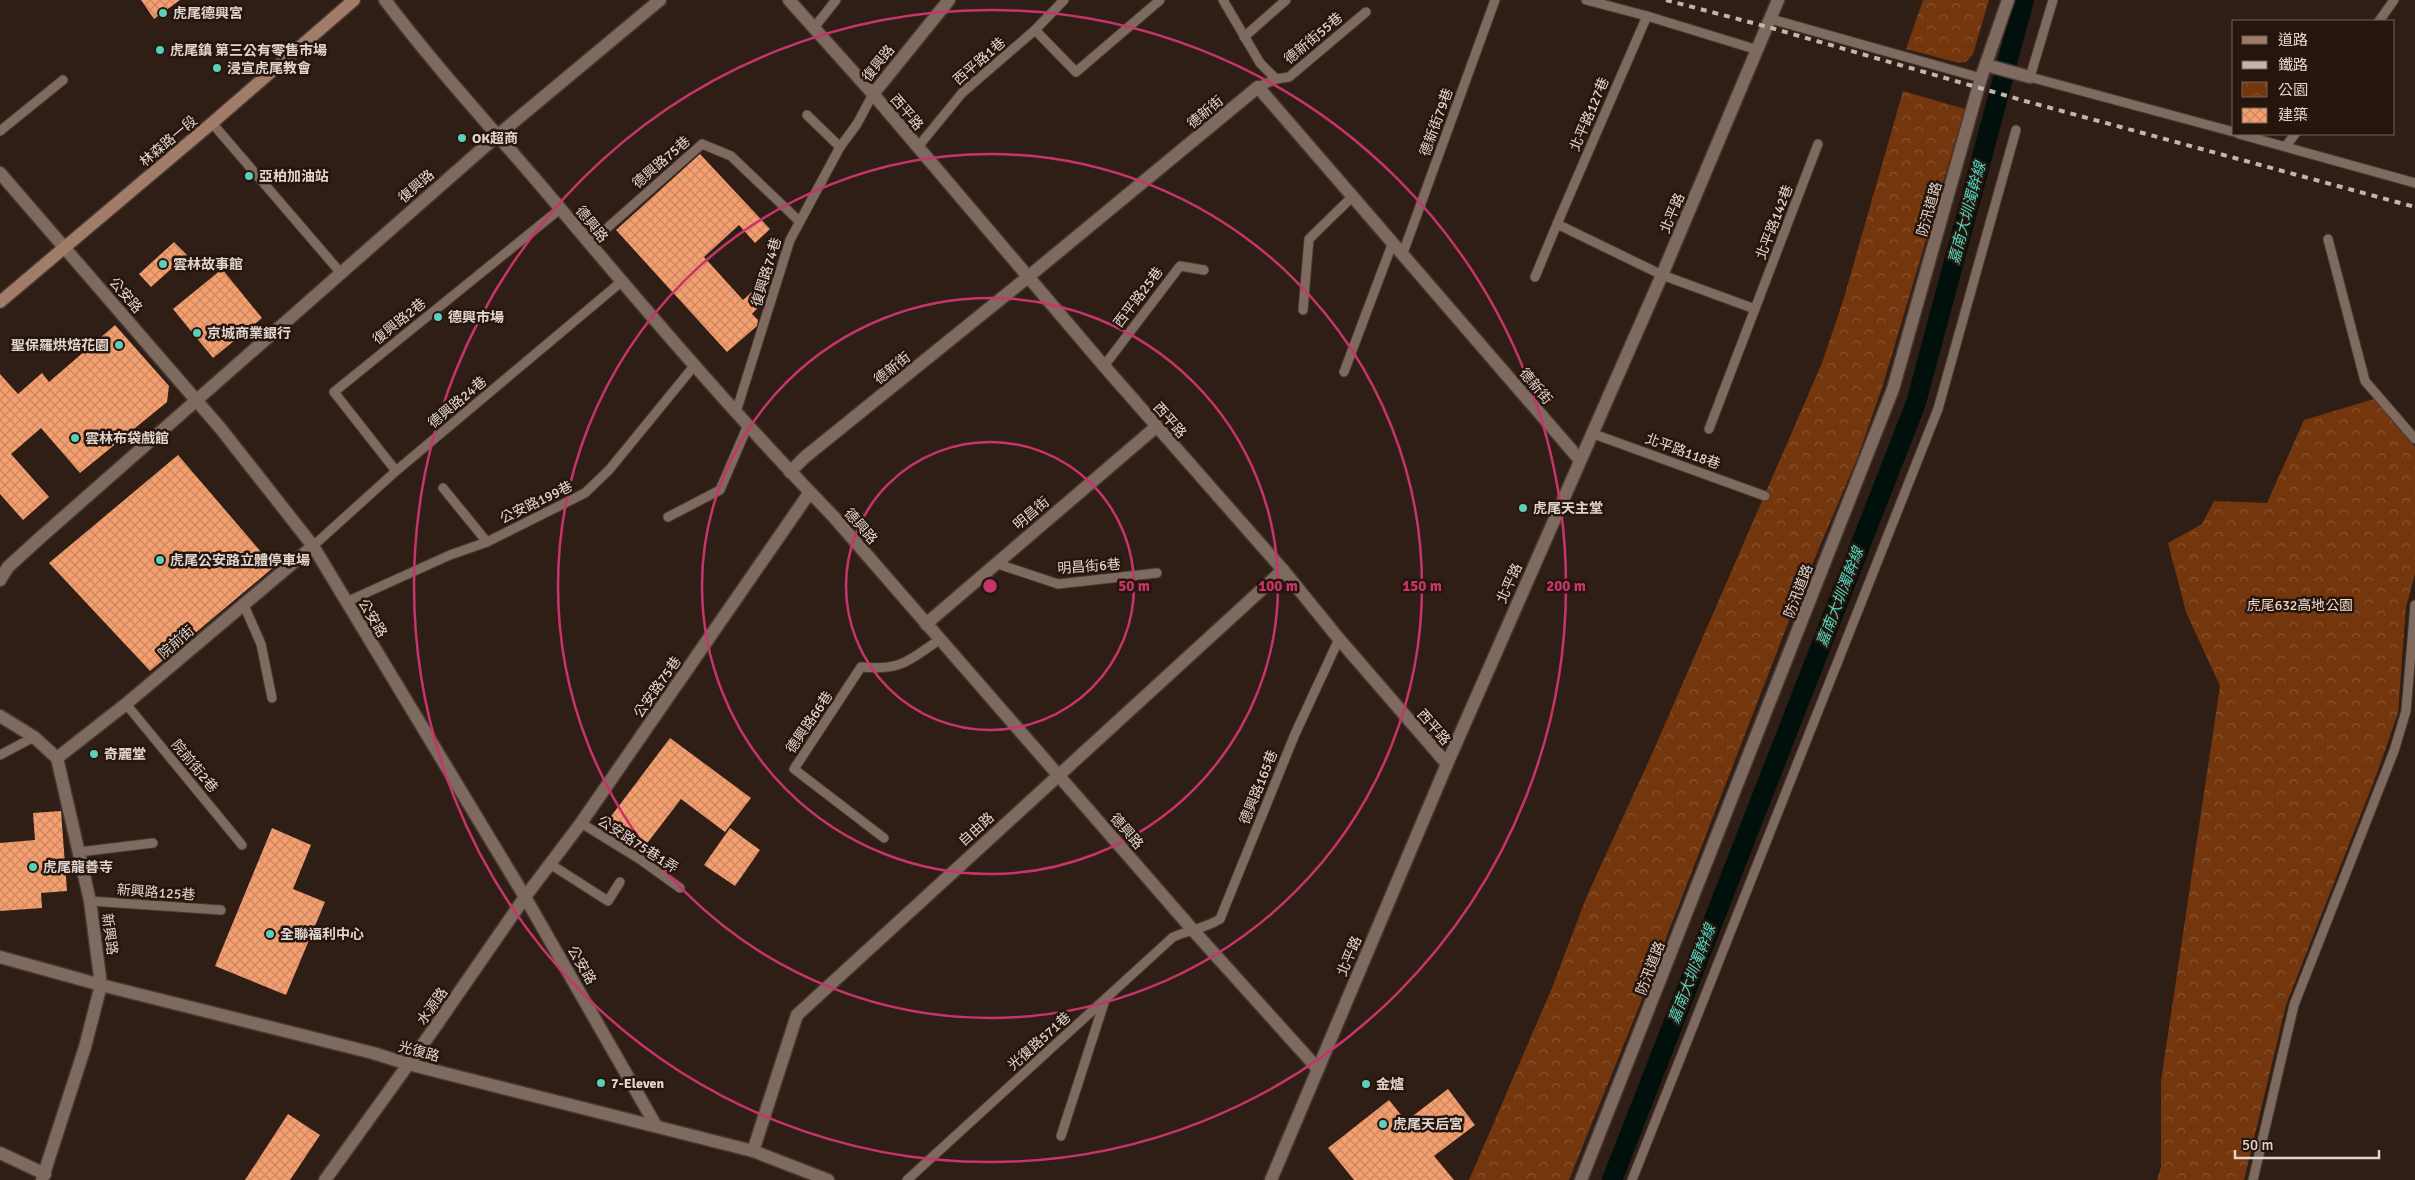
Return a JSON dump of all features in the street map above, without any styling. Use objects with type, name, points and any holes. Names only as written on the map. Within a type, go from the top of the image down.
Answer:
[{"type":"main road","name":"林森路一段","points":[[0,302],[212,124],[354,0]]},
{"type":"street","name":"德興路","points":[[385,0],[588,244],[694,366],[810,492],[1192,929],[1318,1069]]},
{"type":"street","name":"復興路","points":[[0,580],[8,567],[340,272],[498,135],[660,0]]},
{"type":"street","name":"復興路","points":[[790,0],[814,30],[873,94],[949,0]]},
{"type":"street","name":"北平路","points":[[1270,1180],[1446,764],[1662,275],[1778,0]]},
{"type":"street","name":"防汛道路","points":[[1581,1180],[1894,388],[1981,78],[2008,0]]},
{"type":"street","points":[[1986,65],[2030,77]]},
{"type":"street","name":"德新街","points":[[790,472],[805,456],[1028,277],[1258,87],[1580,460]]},
{"type":"street","name":"西平路","points":[[873,94],[1104,366],[1283,570],[1339,639],[1446,764]]},
{"type":"street","name":"公安路","points":[[0,173],[196,400],[313,546],[525,897],[655,1124]]},
{"type":"street","name":"明昌街","points":[[926,624],[1156,426]]},
{"type":"street","name":"公安路75巷","points":[[525,897],[581,823],[810,492]]},
{"type":"street","name":"院前街","points":[[56,758],[126,704],[243,603],[313,546]]},
{"type":"street","name":"自由路","points":[[753,1151],[797,1015],[1283,570]]},
{"type":"street","points":[[0,716],[34,737],[56,758]]},
{"type":"street","name":"新興路","points":[[44,1177],[85,1047],[101,985],[90,901],[56,758]]},
{"type":"street","name":"水源路","points":[[325,1180],[525,897]]},
{"type":"street","name":"光復路","points":[[0,957],[101,985],[373,1053],[408,1064],[655,1124],[753,1151],[826,1180]]},
{"type":"street","points":[[0,1153],[44,1177]]},
{"type":"lane","points":[[814,30],[836,0]]},
{"type":"lane","name":"西平路1巷","points":[[917,148],[962,93],[1036,30],[1064,0]]},
{"type":"lane","points":[[1036,30],[1076,72],[1160,0]]},
{"type":"lane","points":[[1223,0],[1260,62],[1276,79]]},
{"type":"lane","points":[[1244,37],[1286,0]]},
{"type":"lane","name":"德新街79巷","points":[[1402,253],[1495,0]]},
{"type":"lane","points":[[1586,0],[1647,16],[1758,50]]},
{"type":"lane","points":[[2053,0],[2030,77],[2232,131]]},
{"type":"lane","points":[[2379,20],[2394,0]]},
{"type":"lane","name":"德新街55巷","points":[[1258,87],[1276,79],[1289,77],[1366,12]]},
{"type":"lane","name":"北平路127巷","points":[[1535,277],[1647,16]]},
{"type":"lane","points":[[1771,20],[1981,78]]},
{"type":"lane","points":[[0,131],[63,80]]},
{"type":"lane","name":"復興路74巷","points":[[736,412],[790,240],[840,147],[857,124],[873,94]]},
{"type":"lane","points":[[807,116],[840,147]]},
{"type":"lane","points":[[212,124],[340,272]]},
{"type":"lane","points":[[1632,1180],[1938,409],[2016,130]]},
{"type":"lane","points":[[2243,135],[2415,182]]},
{"type":"lane","points":[[2286,146],[2294,135]]},
{"type":"lane","name":"德興路75巷","points":[[588,244],[702,144],[731,156],[799,221]]},
{"type":"lane","name":"北平路142巷","points":[[1709,429],[1818,144]]},
{"type":"lane","points":[[1303,310],[1309,239],[1354,196]]},
{"type":"lane","name":"復興路2巷","points":[[396,471],[334,392],[560,209]]},
{"type":"lane","points":[[1557,224],[1662,275],[1755,310]]},
{"type":"lane","points":[[2328,239],[2365,381],[2415,439]]},
{"type":"lane","points":[[1344,372],[1393,242]]},
{"type":"lane","name":"西平路25巷","points":[[1104,366],[1180,266],[1204,270]]},
{"type":"lane","name":"德興路24巷","points":[[313,546],[396,471],[621,282]]},
{"type":"lane","name":"公安路199巷","points":[[346,602],[450,555],[487,542],[585,493],[609,470],[694,366]]},
{"type":"lane","points":[[668,517],[720,490],[748,425]]},
{"type":"lane","name":"北平路118巷","points":[[1591,433],[1765,496]]},
{"type":"lane","points":[[443,488],[487,542]]},
{"type":"lane","name":"明昌街6巷","points":[[996,563],[1058,584],[1157,573]]},
{"type":"lane","points":[[243,603],[262,644],[272,698]]},
{"type":"lane","points":[[2253,1180],[2294,1005],[2394,751],[2406,711],[2415,605]]},
{"type":"lane","name":"德興路165巷","points":[[1192,929],[1210,925],[1220,919],[1295,734],[1339,639]]},
{"type":"lane","name":"德興路66巷","points":[[884,838],[794,769],[861,667],[881,669],[902,666],[939,640]]},
{"type":"lane","name":"院前街2巷","points":[[126,704],[242,845]]},
{"type":"lane","points":[[0,755],[34,737]]},
{"type":"lane","name":"公安路75巷1弄","points":[[581,823],[641,860],[680,888]]},
{"type":"lane","points":[[79,852],[153,843]]},
{"type":"lane","points":[[550,864],[608,902],[620,882]]},
{"type":"lane","name":"新興路125巷","points":[[90,901],[221,910]]},
{"type":"lane","name":"光復路571巷","points":[[907,1180],[1173,937],[1192,929]]},
{"type":"lane","points":[[1061,1136],[1104,1000]]},
{"type":"green space","points":[[1923,0],[1989,0],[1973,54],[1966,62],[1959,63],[1906,49]]},
{"type":"green space","points":[[1903,91],[1965,109],[1882,388],[1857,459],[1799,595],[1649,982],[1569,1180],[1469,1180],[1552,988],[1586,898],[1652,754],[1822,363],[1843,301]]},
{"type":"green space","name":"虎尾632高地公園","points":[[2374,399],[2415,447],[2415,574],[2406,607],[2398,713],[2377,773],[2286,1005],[2244,1180],[2157,1180],[2161,1167],[2161,1081],[2220,686],[2186,612],[2168,543],[2202,524],[2214,501],[2267,503],[2304,420]]},
{"type":"building","points":[[141,0],[180,0],[154,19]]},
{"type":"building","points":[[700,154],[770,229],[755,243],[739,225],[704,257],[743,300],[754,290],[764,301],[752,314],[758,320],[757,326],[727,352],[616,230]]},
{"type":"building","name":"雲林故事館","points":[[174,242],[187,255],[151,287],[139,274]]},
{"type":"building","points":[[222,269],[262,318],[213,358],[173,309]]},
{"type":"building","points":[[115,325],[169,386],[167,402],[80,473],[41,428],[11,454],[49,497],[23,520],[0,494],[0,374],[18,394],[42,373],[49,382]]},
{"type":"building","name":"虎尾公安路立體停車場","points":[[178,455],[274,567],[150,671],[49,563]]},
{"type":"building","points":[[670,738],[751,798],[725,832],[681,799],[645,846],[609,819]]},
{"type":"building","name":"虎尾龍善寺","points":[[61,811],[67,891],[41,893],[42,908],[0,911],[0,843],[35,840],[33,813]]},
{"type":"building","name":"全聯福利中心","points":[[272,828],[311,845],[293,889],[325,902],[286,995],[215,966]]},
{"type":"building","points":[[730,828],[760,850],[735,886],[704,865]]},
{"type":"building","name":"虎尾天后宮","points":[[1448,1089],[1475,1125],[1434,1156],[1454,1180],[1354,1180],[1328,1148],[1389,1100],[1406,1121]]},
{"type":"building","points":[[288,1114],[320,1135],[290,1180],[245,1180]]},
{"type":"waterway","name":"嘉南大圳濁幹線","points":[[1612,1180],[1916,403],[2024,0]]},
{"type":"railway","points":[[1666,0],[1768,27],[2025,101],[2415,207]]},
{"type":"place","name":"虎尾德興宮","points":[[163,13]]},
{"type":"place","name":"虎尾鎮 第三公有零售市場","points":[[160,50]]},
{"type":"place","name":"浸宣虎尾教會","points":[[217,68]]},
{"type":"place","name":"OK超商","points":[[462,138]]},
{"type":"place","name":"亞柏加油站","points":[[249,176]]},
{"type":"place","name":"雲林故事館","points":[[163,264]]},
{"type":"place","name":"德興市場","points":[[438,317]]},
{"type":"place","name":"京城商業銀行","points":[[197,333]]},
{"type":"place","name":"聖保羅烘焙花園","points":[[119,345]]},
{"type":"place","name":"雲林布袋戲館","points":[[75,438]]},
{"type":"place","name":"虎尾天主堂","points":[[1523,508]]},
{"type":"place","name":"虎尾公安路立體停車場","points":[[160,560]]},
{"type":"place","name":"奇麗堂","points":[[94,754]]},
{"type":"place","name":"虎尾龍善寺","points":[[33,867]]},
{"type":"place","name":"全聯福利中心","points":[[270,934]]},
{"type":"place","name":"7-Eleven","points":[[601,1083]]},
{"type":"place","name":"金爐","points":[[1366,1084]]},
{"type":"place","name":"虎尾天后宮","points":[[1383,1124]]}]
